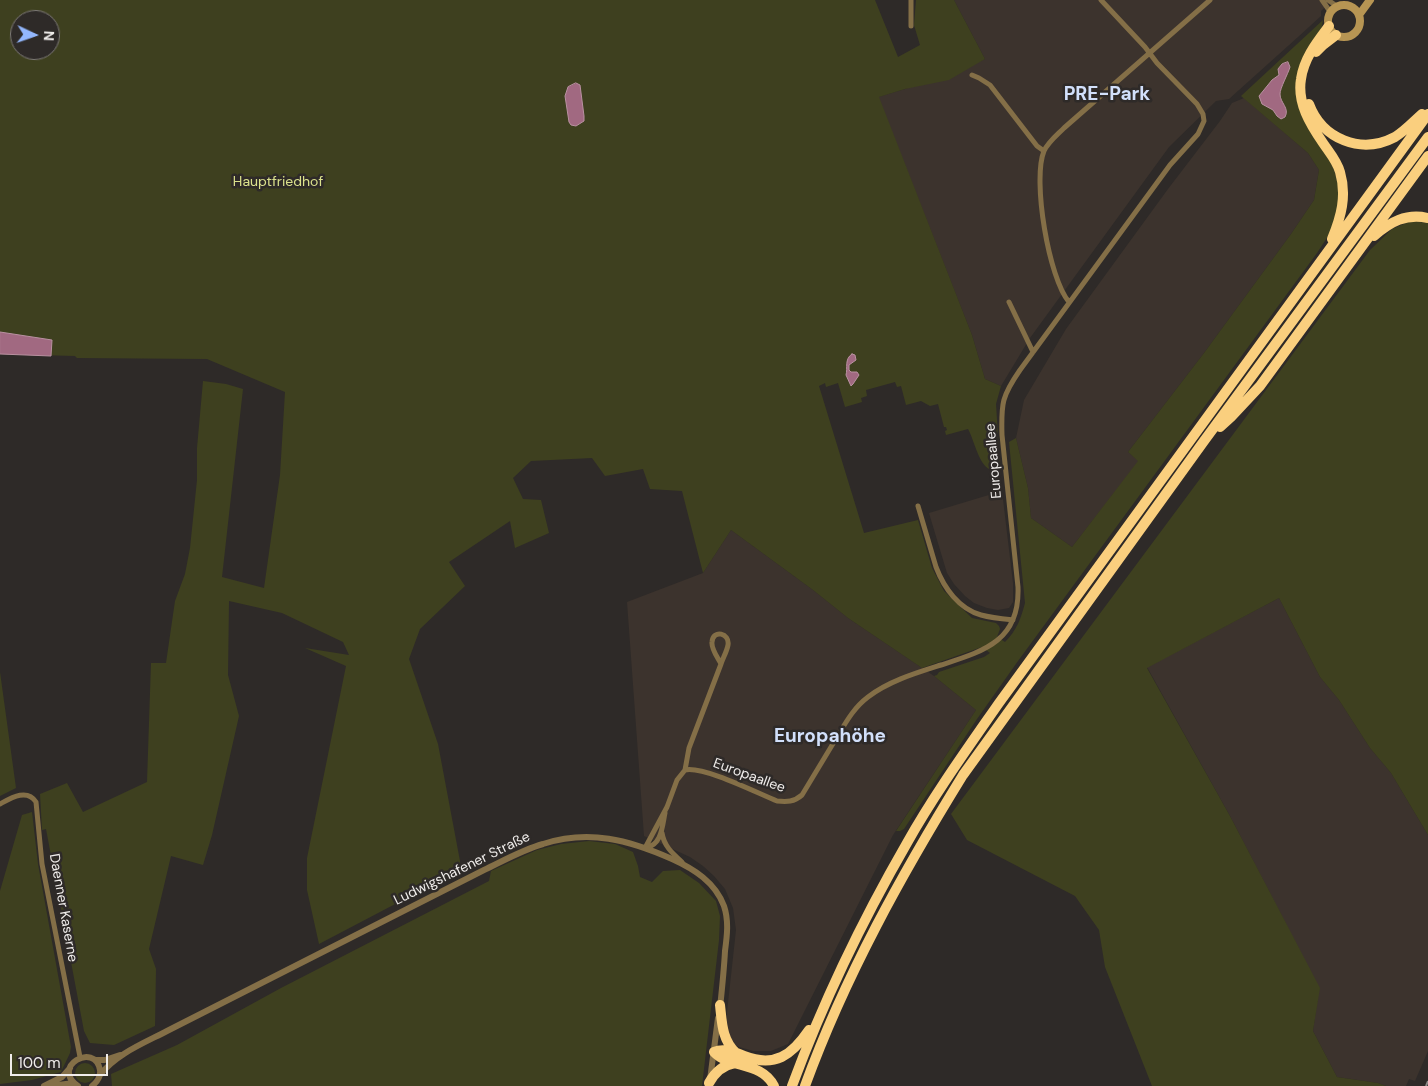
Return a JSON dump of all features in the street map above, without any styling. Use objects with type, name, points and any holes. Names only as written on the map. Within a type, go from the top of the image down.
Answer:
[{"type":"highway","points":[[1322,260],[1339,223],[1343,208],[1343,191],[1340,172],[1308,119],[1302,105],[1300,80],[1312,48],[1329,26]]},
{"type":"highway","points":[[1336,35],[1317,51],[1308,69],[1306,81],[1309,106],[1316,119],[1329,133],[1353,144],[1373,144],[1394,137],[1428,109]]},
{"type":"highway","points":[[792,1086],[821,1012],[860,929],[908,841],[954,768],[1004,695],[1428,114]]},
{"type":"highway","points":[[805,1086],[842,993],[891,897],[958,783],[1204,441],[1428,137]]},
{"type":"highway","points":[[1204,441],[1231,417],[1260,386],[1428,156]]},
{"type":"highway","points":[[1362,246],[1395,221],[1412,216],[1428,218]]},
{"type":"highway","points":[[720,1005],[725,1038],[729,1046],[737,1058],[770,1079],[774,1086]]},
{"type":"highway","points":[[714,1052],[722,1058],[772,1060],[781,1058],[797,1046],[821,1012]]},
{"type":"highway","points":[[709,1084],[715,1075],[737,1058]]},
{"type":"main road","points":[[1352,8],[1368,0]]},
{"type":"main road","points":[[1359,15],[1347,6],[1338,7],[1329,17],[1330,29],[1336,35],[1345,37],[1354,34],[1360,25],[1359,15],[1368,0]]},
{"type":"street","points":[[911,26],[912,0]]},
{"type":"street","points":[[1101,0],[1150,54]]},
{"type":"street","points":[[1070,302],[1060,288],[1043,220],[1041,160],[1044,151],[1048,144],[1061,132],[1210,0]]},
{"type":"street","points":[[1322,0],[1331,13]]},
{"type":"street","points":[[1328,0],[1338,7]]},
{"type":"street","name":"Europaallee","points":[[685,770],[696,769],[708,773],[777,801],[789,802],[798,799],[849,717],[869,696],[906,677],[986,649],[1006,632],[1013,620],[1018,605],[1018,587],[1002,435],[1001,413],[1008,387],[1170,164],[1198,134],[1204,121],[1201,109],[1150,54]]},
{"type":"street","points":[[972,75],[990,85],[1037,146],[1044,151]]},
{"type":"street","points":[[1009,302],[1033,352]]},
{"type":"street","points":[[918,506],[936,567],[950,593],[973,612],[980,615],[1013,620]]},
{"type":"street","points":[[645,848],[666,807],[677,780],[685,770],[689,748],[721,664],[728,645],[728,639],[725,635],[720,634],[713,638],[711,643],[721,664]]},
{"type":"street","name":"Daenner Kaserne","points":[[0,804],[24,794],[30,796],[36,802],[42,864],[80,1058]]},
{"type":"street","points":[[645,848],[656,842],[662,830],[666,807]]},
{"type":"street","points":[[662,830],[664,840],[670,851],[686,866]]},
{"type":"street","name":"Ludwigshafener Straße","points":[[92,1086],[98,1081],[100,1075],[107,1067],[128,1052],[529,849],[551,842],[592,837],[620,840],[645,848],[686,866],[702,876],[718,895],[725,912],[727,931],[725,967],[709,1084]]},
{"type":"street","name":"Ludwigshafener Straße","points":[[80,1058],[88,1057],[95,1060],[105,1060],[128,1052]]},
{"type":"street","points":[[44,1086],[62,1077],[74,1061],[80,1058]]},
{"type":"street","points":[[95,1060],[100,1068],[100,1075]]},
{"type":"street","points":[[50,1086],[76,1084],[70,1075],[70,1068]]},
{"type":"shaded area","name":"PRE-Park","points":[[954,0],[1333,0],[1321,11],[1321,16],[1229,99],[1216,101],[1169,147],[1030,338],[1001,386],[985,379],[972,335],[878,97],[985,59]]},
{"type":"shaded area","points":[[1288,62],[1290,67],[1280,94],[1286,108],[1286,114],[1281,119],[1273,110],[1262,104],[1259,96],[1272,80],[1279,75],[1278,69],[1282,64]]},
{"type":"shaded area","points":[[576,83],[580,85],[584,121],[576,126],[571,125],[569,122],[565,96],[568,87]]},
{"type":"shaded area","points":[[1244,98],[1308,153],[1319,170],[1314,200],[1204,353],[1128,452],[1139,461],[1072,547],[1031,518],[1028,488],[1016,438],[1024,400],[1066,329],[1232,103]]},
{"type":"shaded area","points":[[0,332],[52,340],[51,356],[0,354]]},
{"type":"shaded area","points":[[852,354],[855,355],[856,360],[849,365],[849,370],[857,372],[859,375],[851,386],[846,375],[847,361]]},
{"type":"shaded area","points":[[1002,491],[1013,583],[1013,602],[1009,608],[998,610],[974,603],[954,584],[947,573],[929,513]]},
{"type":"shaded area","name":"Europahöhe","points":[[731,530],[848,618],[934,676],[976,710],[893,835],[788,1044],[771,1051],[753,1051],[736,1046],[730,1037],[727,1012],[736,930],[733,908],[725,889],[714,876],[690,857],[644,836],[627,602],[703,573]]},
{"type":"shaded area","points":[[1279,598],[1320,677],[1339,700],[1370,748],[1391,773],[1428,835],[1428,1051],[1415,1081],[1409,1079],[1406,1086],[1386,1086],[1378,1083],[1337,1077],[1313,1031],[1319,988],[1230,816],[1147,667]]},
{"type":"green space","name":"Hauptfriedhof","points":[[0,0],[875,0],[898,57],[920,45],[914,25],[916,0],[954,0],[985,59],[949,80],[905,89],[879,97],[972,335],[985,379],[1001,386],[996,404],[1000,468],[996,471],[990,470],[985,466],[968,429],[946,435],[945,431],[947,430],[944,427],[938,404],[930,406],[921,401],[906,405],[901,386],[897,387],[895,382],[866,390],[867,396],[861,398],[862,402],[845,407],[838,383],[826,387],[825,383],[819,386],[864,533],[918,520],[932,568],[944,591],[972,618],[996,623],[1000,629],[997,637],[1005,642],[1018,624],[1025,603],[1009,442],[1016,438],[1028,488],[1031,518],[1072,547],[1138,461],[1128,452],[1204,353],[1314,200],[1319,170],[1308,153],[1241,96],[1323,20],[1321,32],[1298,77],[1339,187],[1340,210],[1334,227],[1317,253],[1018,661],[904,829],[896,831],[976,710],[934,676],[939,672],[984,657],[990,653],[982,647],[922,668],[848,618],[731,530],[703,573],[682,491],[650,489],[643,469],[605,476],[592,458],[531,461],[513,478],[523,499],[541,500],[549,533],[515,548],[510,521],[449,562],[465,586],[420,629],[409,659],[438,744],[460,861],[460,870],[319,944],[307,890],[307,858],[346,666],[305,648],[349,655],[343,642],[282,613],[229,601],[228,675],[239,716],[212,835],[203,865],[171,856],[149,949],[156,969],[155,1026],[114,1045],[90,1043],[84,1031],[46,829],[42,830],[40,794],[67,783],[83,812],[147,782],[151,663],[166,663],[175,601],[185,574],[190,548],[197,480],[197,448],[203,381],[226,384],[243,389],[222,577],[264,588],[280,475],[285,392],[207,359],[77,358],[75,356],[0,354]]},
{"type":"green space","points":[[1411,221],[1428,223],[1428,835],[1391,773],[1370,748],[1339,700],[1320,677],[1279,598],[1147,668],[1230,816],[1320,988],[1313,1031],[1337,1077],[1378,1083],[1386,1086],[1152,1086],[1105,967],[1099,930],[1075,896],[967,840],[951,814],[1370,250],[1392,229]]},
{"type":"green space","points":[[0,672],[16,788],[0,796]]},
{"type":"green space","points":[[32,812],[38,864],[71,1047],[61,1072],[32,1080],[0,1084],[0,891],[22,815]]},
{"type":"green space","points":[[589,841],[615,844],[633,852],[640,877],[652,882],[663,871],[680,870],[699,883],[716,901],[720,916],[719,940],[702,1086],[112,1086],[111,1074],[177,1045],[281,988],[489,881],[491,871],[537,850],[561,844]]},
{"type":"green space","points":[[85,1063],[92,1066],[95,1073],[92,1080],[85,1083],[78,1080],[75,1073],[78,1066]]},
{"type":"railway","points":[[1426,1086],[1428,1081]]},
{"type":"district","name":"PRE-Park","points":[[1107,95]]},
{"type":"district","name":"Europahöhe","points":[[830,737]]}]
